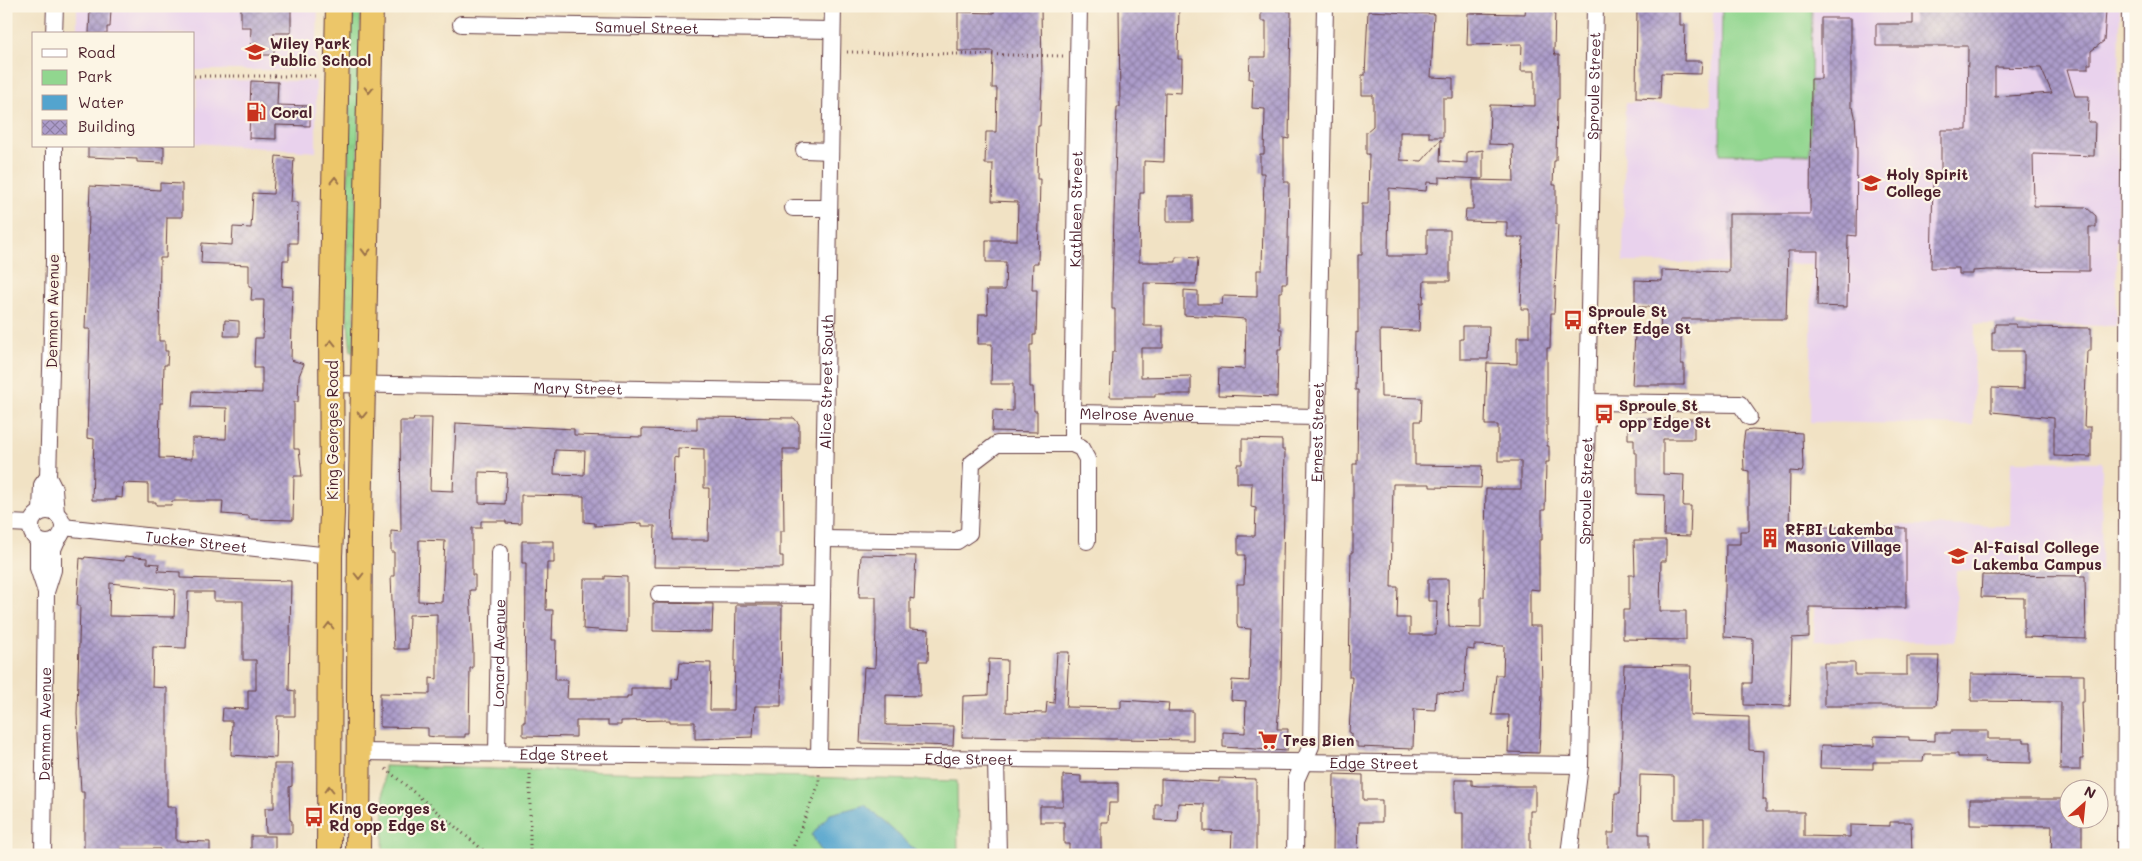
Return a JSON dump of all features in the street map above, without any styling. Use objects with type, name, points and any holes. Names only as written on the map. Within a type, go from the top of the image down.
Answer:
[{"type":"highway","name":"King Georges Road","points":[[329,855],[330,556],[338,6]]},
{"type":"highway","name":"King Georges Road","points":[[358,855],[362,384],[371,6]]},
{"type":"street","points":[[54,32],[55,6]]},
{"type":"street","name":"Alice Street South","points":[[819,757],[833,6]]},
{"type":"street","name":"Kathleen Street","points":[[1072,413],[1079,6]]},
{"type":"street","name":"Ernest Street","points":[[1295,855],[1296,780],[1311,746],[1325,6]]},
{"type":"street","name":"Sproule Street","points":[[1569,855],[1580,765],[1595,6]]},
{"type":"street","points":[[2125,855],[2131,785],[2133,120],[2130,6]]},
{"type":"street","name":"Samuel Street","points":[[461,24],[832,30]]},
{"type":"street","name":"Denman Avenue","points":[[46,592],[38,568],[38,541],[47,543],[54,489],[48,476],[54,262],[54,148]]},
{"type":"street","points":[[804,150],[830,151]]},
{"type":"street","points":[[793,208],[829,208]]},
{"type":"street","name":"Mary Street","points":[[332,384],[826,392]]},
{"type":"street","points":[[1588,402],[1740,404],[1749,416]]},
{"type":"street","name":"Melrose Avenue","points":[[1072,444],[1072,413],[1318,417]]},
{"type":"street","points":[[823,539],[957,541],[969,533],[972,463],[997,444],[1072,444],[1081,448],[1088,459],[1087,541]]},
{"type":"street","name":"Tucker Street","points":[[7,523],[49,523],[330,556]]},
{"type":"street","name":"Denman Avenue","points":[[43,855],[46,592],[53,570],[53,549],[49,523]]},
{"type":"street","name":"Lonard Avenue","points":[[497,754],[500,552]]},
{"type":"street","points":[[659,594],[822,595]]},
{"type":"street","name":"Edge Street","points":[[358,752],[1580,765]]},
{"type":"street","points":[[996,759],[998,855]]},
{"type":"path","points":[[404,6],[462,8],[461,24]]},
{"type":"path","points":[[832,52],[1078,56]]},
{"type":"path","points":[[195,76],[323,76]]},
{"type":"path","points":[[530,754],[530,855]]},
{"type":"path","points":[[789,854],[820,783],[819,757]]},
{"type":"path","points":[[384,767],[489,855]]},
{"type":"shaded area","name":"Wiley Park Public School","points":[[77,6],[318,6],[316,70],[195,70],[195,32],[77,32]]},
{"type":"shaded area","name":"Holy Spirit College","points":[[1713,6],[2120,6],[2116,326],[1975,324],[1973,425],[1810,422],[1812,265],[1623,262],[1625,103],[1711,105]]},
{"type":"shaded area","name":"Coral","points":[[197,80],[316,81],[316,152],[196,143]]},
{"type":"shaded area","name":"Al-Faisal College Lakemba Campus","points":[[2011,461],[2102,462],[2101,571],[1956,570],[1955,642],[1814,641],[1814,543],[1806,543],[1806,524],[2010,526]]},
{"type":"green space","points":[[351,6],[361,6],[354,353],[351,352],[346,306]]},
{"type":"green space","points":[[1722,6],[1812,6],[1810,155],[1720,154]]},
{"type":"green space","points":[[384,766],[957,781],[958,855],[383,855]]},
{"type":"water","points":[[865,805],[921,855],[823,855],[812,835],[830,814]]},
{"type":"building","points":[[241,6],[291,6],[291,33],[274,33],[274,55],[250,55],[251,27],[241,27]]},
{"type":"building","points":[[994,6],[1041,6],[1042,77],[1040,126],[1038,126],[1037,179],[1040,179],[1038,263],[1033,263],[1032,290],[1037,290],[1036,335],[1033,335],[1033,345],[1030,345],[1030,387],[1033,387],[1034,411],[1037,411],[1037,432],[992,431],[993,410],[1013,411],[1013,384],[991,384],[992,344],[978,344],[979,314],[988,314],[987,290],[1005,290],[1006,262],[986,262],[986,240],[1017,240],[1018,202],[992,201],[993,164],[985,164],[986,132],[996,132],[997,88],[992,88],[993,51],[958,51],[958,12],[994,13]]},
{"type":"building","points":[[1119,6],[1179,6],[1178,59],[1182,59],[1181,93],[1165,92],[1164,162],[1144,161],[1144,193],[1140,193],[1139,262],[1176,262],[1176,257],[1198,258],[1196,284],[1144,283],[1144,326],[1163,326],[1163,348],[1141,348],[1141,377],[1191,376],[1191,394],[1155,394],[1155,397],[1110,397],[1112,352],[1115,352],[1115,309],[1112,309],[1112,287],[1117,107],[1120,107]]},
{"type":"building","points":[[1261,6],[1287,6],[1287,11],[1291,11],[1289,139],[1284,138],[1284,182],[1289,182],[1287,283],[1282,283],[1282,292],[1279,292],[1279,329],[1282,329],[1281,350],[1278,350],[1277,397],[1218,395],[1219,368],[1245,369],[1246,319],[1184,315],[1184,290],[1198,291],[1198,304],[1222,304],[1223,296],[1257,297],[1257,270],[1262,270],[1264,173],[1260,173],[1260,154],[1264,154],[1265,109],[1252,108],[1253,79],[1249,79],[1250,57],[1266,57],[1266,21],[1261,21]]},
{"type":"building","points":[[1526,6],[1555,6],[1554,52],[1555,55],[1559,55],[1559,99],[1557,99],[1556,161],[1554,161],[1553,185],[1556,185],[1556,224],[1558,224],[1554,313],[1551,313],[1550,348],[1547,348],[1547,446],[1549,446],[1549,462],[1546,462],[1545,510],[1542,510],[1542,540],[1539,540],[1539,590],[1530,589],[1530,626],[1541,626],[1542,695],[1539,753],[1508,752],[1509,715],[1492,715],[1496,675],[1503,675],[1504,646],[1474,645],[1474,650],[1467,649],[1464,694],[1436,692],[1435,710],[1414,709],[1413,749],[1357,747],[1357,742],[1351,741],[1351,733],[1349,733],[1352,677],[1349,677],[1351,552],[1353,552],[1353,464],[1357,464],[1358,390],[1355,390],[1356,332],[1358,333],[1358,255],[1362,255],[1362,204],[1368,204],[1369,154],[1366,154],[1366,132],[1373,126],[1373,95],[1362,95],[1362,75],[1365,75],[1368,11],[1434,14],[1431,77],[1453,78],[1453,98],[1443,98],[1443,137],[1429,137],[1429,132],[1400,132],[1400,160],[1422,161],[1441,139],[1440,161],[1467,163],[1467,152],[1483,150],[1483,179],[1439,177],[1439,183],[1427,182],[1426,191],[1389,188],[1388,256],[1427,256],[1427,230],[1450,230],[1450,281],[1424,281],[1423,303],[1420,303],[1419,331],[1380,330],[1381,397],[1422,398],[1421,421],[1415,421],[1415,465],[1482,466],[1481,488],[1430,487],[1430,484],[1393,484],[1391,587],[1398,587],[1397,618],[1410,618],[1410,635],[1436,635],[1437,601],[1428,601],[1428,579],[1448,579],[1449,627],[1481,628],[1481,597],[1484,597],[1486,489],[1521,489],[1521,461],[1498,461],[1498,425],[1485,425],[1487,363],[1517,364],[1517,337],[1529,337],[1529,309],[1521,309],[1523,237],[1507,237],[1507,222],[1465,221],[1466,209],[1473,209],[1473,180],[1514,181],[1513,145],[1489,144],[1490,105],[1535,106],[1535,71],[1521,71],[1522,44],[1467,45],[1468,13],[1525,14]]},
{"type":"building","points":[[1637,6],[1680,6],[1680,25],[1685,25],[1684,61],[1702,61],[1701,74],[1661,73],[1660,99],[1636,98]]},
{"type":"building","points":[[1913,6],[2102,6],[2106,10],[2104,41],[2091,51],[2091,64],[2088,64],[2088,69],[2067,69],[2075,96],[2089,96],[2088,122],[2095,122],[2094,156],[2033,154],[2034,206],[2086,207],[2096,216],[2096,227],[2089,227],[2089,271],[1988,270],[1973,271],[1973,274],[1959,274],[1959,268],[1931,268],[1933,180],[1941,180],[1941,130],[1967,130],[1968,46],[1876,46],[1876,24],[1913,24]],"holes":[[[1995,67],[2041,68],[2052,93],[1995,97]]]},
{"type":"building","points":[[90,8],[111,9],[110,27],[107,27],[107,32],[89,32]]},
{"type":"building","points":[[1821,18],[1851,18],[1851,107],[1853,107],[1855,116],[1857,152],[1856,236],[1848,235],[1847,307],[1817,306],[1818,251],[1788,251],[1786,319],[1681,319],[1681,364],[1684,364],[1684,385],[1632,385],[1635,335],[1660,335],[1661,307],[1635,307],[1635,280],[1662,281],[1662,270],[1729,272],[1729,214],[1810,214],[1811,79],[1821,79]]},
{"type":"building","points":[[251,81],[278,82],[277,105],[310,106],[310,126],[276,125],[276,139],[249,138]]},
{"type":"building","points":[[88,148],[164,148],[164,163],[137,162],[137,159],[88,157]]},
{"type":"building","points":[[276,156],[294,158],[291,202],[298,202],[297,243],[289,243],[289,260],[283,260],[282,286],[293,287],[291,360],[304,364],[299,376],[298,402],[294,402],[294,449],[299,449],[302,476],[294,476],[293,520],[249,519],[249,516],[222,514],[223,501],[172,501],[171,505],[156,505],[156,502],[148,502],[148,484],[123,483],[122,498],[116,497],[116,500],[92,500],[94,439],[87,438],[90,329],[85,329],[90,186],[160,190],[160,183],[182,184],[182,217],[167,217],[166,258],[160,258],[159,341],[165,341],[165,351],[168,351],[167,365],[164,365],[163,403],[160,403],[159,458],[192,459],[192,438],[226,439],[227,408],[192,407],[193,391],[262,393],[262,368],[254,368],[255,338],[263,338],[264,300],[251,300],[252,287],[249,286],[249,265],[201,263],[202,243],[232,245],[233,227],[251,228],[253,193],[273,194]]},
{"type":"building","points":[[1167,196],[1193,196],[1193,222],[1167,222]]},
{"type":"building","points":[[225,320],[239,321],[239,336],[224,336]]},
{"type":"building","points":[[1995,324],[2016,324],[2016,327],[2091,328],[2091,351],[2087,351],[2084,427],[2091,427],[2091,457],[2054,456],[2054,418],[1992,412],[1992,388],[2024,389],[2024,351],[1992,351],[1992,332],[1995,332]]},
{"type":"building","points":[[1463,326],[1489,326],[1488,359],[1460,359],[1460,339],[1463,339]]},
{"type":"building","points":[[697,417],[794,418],[799,424],[799,449],[783,449],[784,531],[780,531],[780,556],[783,556],[783,568],[654,567],[655,526],[642,526],[642,523],[595,526],[595,523],[584,522],[584,496],[521,495],[521,524],[506,523],[506,521],[481,521],[481,528],[472,528],[472,575],[475,575],[475,590],[470,590],[473,668],[470,668],[469,734],[465,734],[465,737],[436,737],[428,736],[428,728],[380,727],[380,693],[430,694],[430,678],[437,679],[437,614],[409,615],[408,649],[394,649],[391,576],[394,576],[394,552],[391,552],[391,531],[401,532],[400,421],[413,421],[414,418],[432,418],[430,490],[453,491],[456,423],[574,429],[574,435],[642,437],[642,429],[697,430]],"holes":[[[678,448],[704,449],[704,488],[709,488],[708,540],[672,540],[674,457],[678,458]],[[555,450],[585,451],[584,475],[554,474]],[[479,472],[507,473],[505,504],[479,503]],[[419,540],[445,541],[442,602],[418,601]]]},
{"type":"building","points":[[1634,419],[1694,419],[1694,439],[1663,439],[1663,474],[1684,475],[1683,506],[1691,506],[1690,536],[1664,535],[1665,495],[1637,494],[1637,453],[1634,453],[1634,439],[1628,439],[1628,424],[1634,424]]},
{"type":"building","points":[[1745,431],[1802,433],[1802,472],[1790,471],[1789,533],[1820,533],[1820,527],[1906,528],[1906,608],[1809,607],[1809,637],[1792,638],[1790,706],[1744,705],[1744,683],[1752,683],[1753,639],[1724,637],[1726,544],[1740,544],[1740,531],[1749,531],[1749,471],[1744,470],[1743,445]]},
{"type":"building","points":[[1242,439],[1282,440],[1282,450],[1285,450],[1281,678],[1277,729],[1288,729],[1287,751],[1223,747],[1223,732],[1245,733],[1246,701],[1231,700],[1232,680],[1249,681],[1251,629],[1238,628],[1237,623],[1237,584],[1244,584],[1245,555],[1238,555],[1238,536],[1255,536],[1256,508],[1251,507],[1252,483],[1237,483],[1237,464],[1242,464]]},
{"type":"building","points":[[1634,540],[1666,540],[1666,561],[1661,561],[1660,611],[1686,611],[1686,640],[1623,639],[1623,610],[1629,610],[1629,575],[1635,575]]},
{"type":"building","points":[[522,541],[554,541],[554,563],[547,563],[546,610],[553,610],[552,640],[556,640],[555,680],[568,680],[567,699],[627,699],[627,696],[631,696],[631,688],[672,688],[672,678],[678,679],[680,662],[711,663],[710,710],[734,710],[736,605],[782,605],[781,706],[755,706],[753,737],[695,739],[695,722],[670,722],[670,720],[621,721],[621,725],[608,725],[608,721],[576,721],[576,737],[523,736],[523,722],[525,722],[526,563],[522,563]]},
{"type":"building","points":[[861,555],[916,556],[914,599],[910,598],[910,629],[929,630],[928,661],[920,661],[920,696],[886,695],[886,725],[954,726],[953,746],[860,743],[864,667],[875,668],[876,628],[876,597],[859,597]]},
{"type":"building","points":[[125,556],[147,558],[147,563],[159,564],[158,571],[180,572],[180,578],[291,581],[289,690],[295,691],[295,716],[277,716],[276,758],[231,755],[232,721],[222,721],[223,708],[248,709],[248,690],[256,690],[256,660],[243,660],[243,601],[214,601],[214,592],[188,592],[186,648],[153,647],[152,687],[167,688],[167,807],[176,807],[176,841],[210,842],[210,855],[159,855],[160,849],[121,849],[121,855],[84,855],[84,792],[81,792],[77,714],[80,606],[77,606],[80,558],[124,561]],"holes":[[[110,583],[175,590],[174,617],[109,616]]]},
{"type":"building","points":[[1982,575],[2085,576],[2086,639],[2024,637],[2024,598],[1981,597]]},
{"type":"building","points":[[605,576],[627,577],[627,632],[583,629],[584,579],[605,579]]},
{"type":"building","points":[[653,603],[713,604],[712,632],[653,631]]},
{"type":"building","points":[[1057,652],[1069,652],[1066,707],[1121,708],[1121,700],[1169,703],[1168,711],[1193,711],[1193,740],[962,737],[963,696],[988,695],[989,659],[1007,660],[1006,712],[1046,713],[1047,702],[1054,703]]},
{"type":"building","points":[[1907,656],[1939,656],[1936,706],[1824,706],[1824,663],[1855,663],[1855,675],[1907,675]]},
{"type":"building","points":[[1624,665],[1691,666],[1690,715],[1749,717],[1749,750],[1764,751],[1763,800],[1766,800],[1766,812],[1804,812],[1804,836],[1850,837],[1850,825],[1890,826],[1890,822],[1911,822],[1912,855],[1704,855],[1704,819],[1674,819],[1674,776],[1640,775],[1639,834],[1649,834],[1649,855],[1608,855],[1608,833],[1614,833],[1615,793],[1620,793]]},
{"type":"building","points":[[1971,674],[2084,675],[2084,702],[2081,702],[2083,759],[2080,759],[2080,770],[2060,770],[2061,702],[1971,701]]},
{"type":"building","points":[[1951,731],[1988,731],[1988,739],[2023,739],[2023,742],[2031,742],[2031,763],[1984,762],[1985,757],[1958,757],[1958,754],[1924,754],[1923,762],[1873,762],[1873,769],[1820,768],[1821,745],[1874,746],[1874,736],[1909,737],[1909,740],[1935,741],[1935,733],[1951,733]]},
{"type":"building","points":[[274,764],[292,764],[292,786],[289,787],[292,833],[266,833],[265,808],[274,808]]},
{"type":"building","points":[[1334,774],[1363,775],[1363,800],[1382,800],[1382,822],[1359,822],[1358,855],[1333,855]]},
{"type":"building","points":[[1063,775],[1081,776],[1081,783],[1118,783],[1118,803],[1109,803],[1108,822],[1101,822],[1101,855],[1069,854],[1069,844],[1064,844],[1064,822],[1040,822],[1040,806],[1063,806]]},
{"type":"building","points":[[1219,778],[1256,779],[1256,855],[1231,855],[1232,832],[1204,831],[1204,804],[1178,803],[1177,821],[1155,820],[1155,804],[1161,804],[1161,779],[1219,782]]},
{"type":"building","points":[[1455,780],[1472,780],[1472,785],[1478,786],[1535,786],[1535,811],[1530,811],[1530,855],[1463,854],[1463,813],[1455,813]]},
{"type":"building","points":[[1970,799],[2060,799],[2060,828],[2082,828],[2082,855],[2051,855],[2052,826],[1970,825]]},
{"type":"building","points":[[251,836],[275,836],[275,855],[251,855]]},
{"type":"place","name":"Wiley Park Public School","points":[[255,52]]},
{"type":"place","name":"Coral","points":[[256,112]]},
{"type":"place","name":"Holy Spirit College","points":[[1871,183]]},
{"type":"place","name":"Sproule St after Edge St","points":[[1573,320]]},
{"type":"place","name":"Sproule St opp Edge St","points":[[1604,414]]},
{"type":"place","name":"RFBI Lakemba Masonic Village","points":[[1770,538]]},
{"type":"place","name":"Al-Faisal College Lakemba Campus","points":[[1958,556]]},
{"type":"place","name":"Tres Bien","points":[[1268,740]]},
{"type":"place","name":"King Georges Rd opp Edge St","points":[[314,817]]}]
